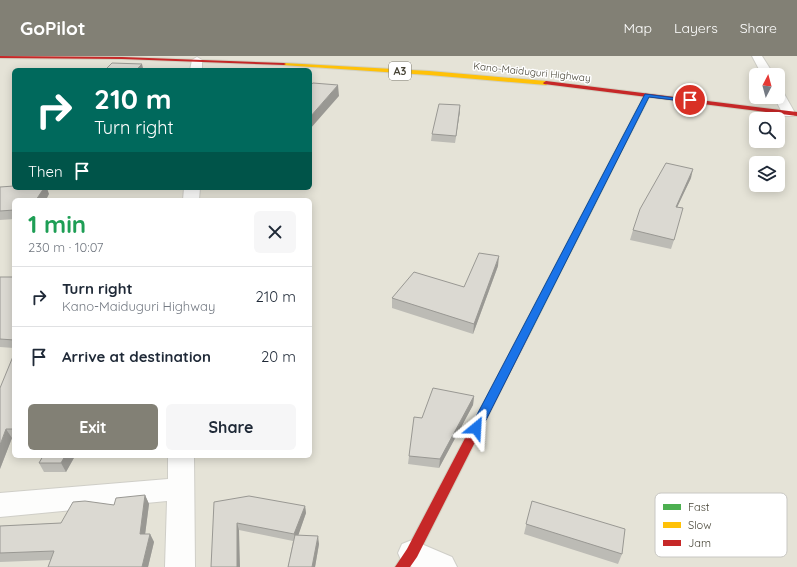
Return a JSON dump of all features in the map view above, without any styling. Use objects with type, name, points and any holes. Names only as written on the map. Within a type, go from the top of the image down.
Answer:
[{"type":"main road","name":"Kano-Maiduguri Highway","points":[[0,57],[139,57],[197,65],[298,68]]},
{"type":"main road","name":"Kano-Maiduguri Highway","points":[[312,68],[400,71],[492,78],[647,95],[793,114]]},
{"type":"main road","points":[[407,560],[647,95]]},
{"type":"street","points":[[757,56],[764,68]]},
{"type":"street","points":[[785,103],[793,114]]},
{"type":"street","points":[[180,567],[179,489],[181,458]]},
{"type":"street","points":[[0,505],[179,489]]},
{"type":"street","points":[[407,560],[442,567]]},
{"type":"shaded area","points":[[0,56],[797,56],[797,567],[0,567]]},
{"type":"building","points":[[112,63],[142,64],[138,68],[107,68]]},
{"type":"building","points":[[312,84],[338,85],[312,115]]},
{"type":"building","points":[[439,104],[460,105],[456,136],[432,134]]},
{"type":"building","points":[[666,163],[693,169],[676,207],[683,208],[674,240],[633,230],[640,209]]},
{"type":"building","points":[[12,186],[12,190],[43,190],[37,198],[12,198],[12,210],[0,211],[0,187]]},
{"type":"building","points":[[479,253],[499,256],[474,324],[392,298],[414,272],[464,287]]},
{"type":"building","points":[[0,277],[12,277],[12,340],[0,339]]},
{"type":"building","points":[[12,359],[12,429],[6,429],[0,445],[0,388]]},
{"type":"building","points":[[433,388],[474,396],[440,459],[409,456],[414,417],[422,418]]},
{"type":"building","points":[[42,458],[64,458],[61,463],[39,463]]},
{"type":"building","points":[[145,495],[140,534],[150,534],[142,567],[48,567],[54,551],[0,553],[0,526],[61,523],[73,502],[85,501],[114,505],[116,498]]},
{"type":"building","points":[[249,496],[305,506],[294,534],[237,523],[237,567],[211,567],[214,502]]},
{"type":"building","points":[[532,501],[625,529],[622,554],[526,524]]},
{"type":"building","points":[[295,535],[318,536],[312,567],[288,567]]},
{"type":"traffic: fast","points":[[524,335],[647,95]]},
{"type":"traffic: slow","points":[[284,64],[429,73],[546,83]]},
{"type":"traffic: jam","points":[[0,57],[122,58],[284,64]]},
{"type":"traffic: jam","points":[[546,83],[797,114]]},
{"type":"traffic: jam","points":[[402,567],[412,553],[524,335]]},
{"type":"route","points":[[476,428],[647,95],[690,100]]}]
